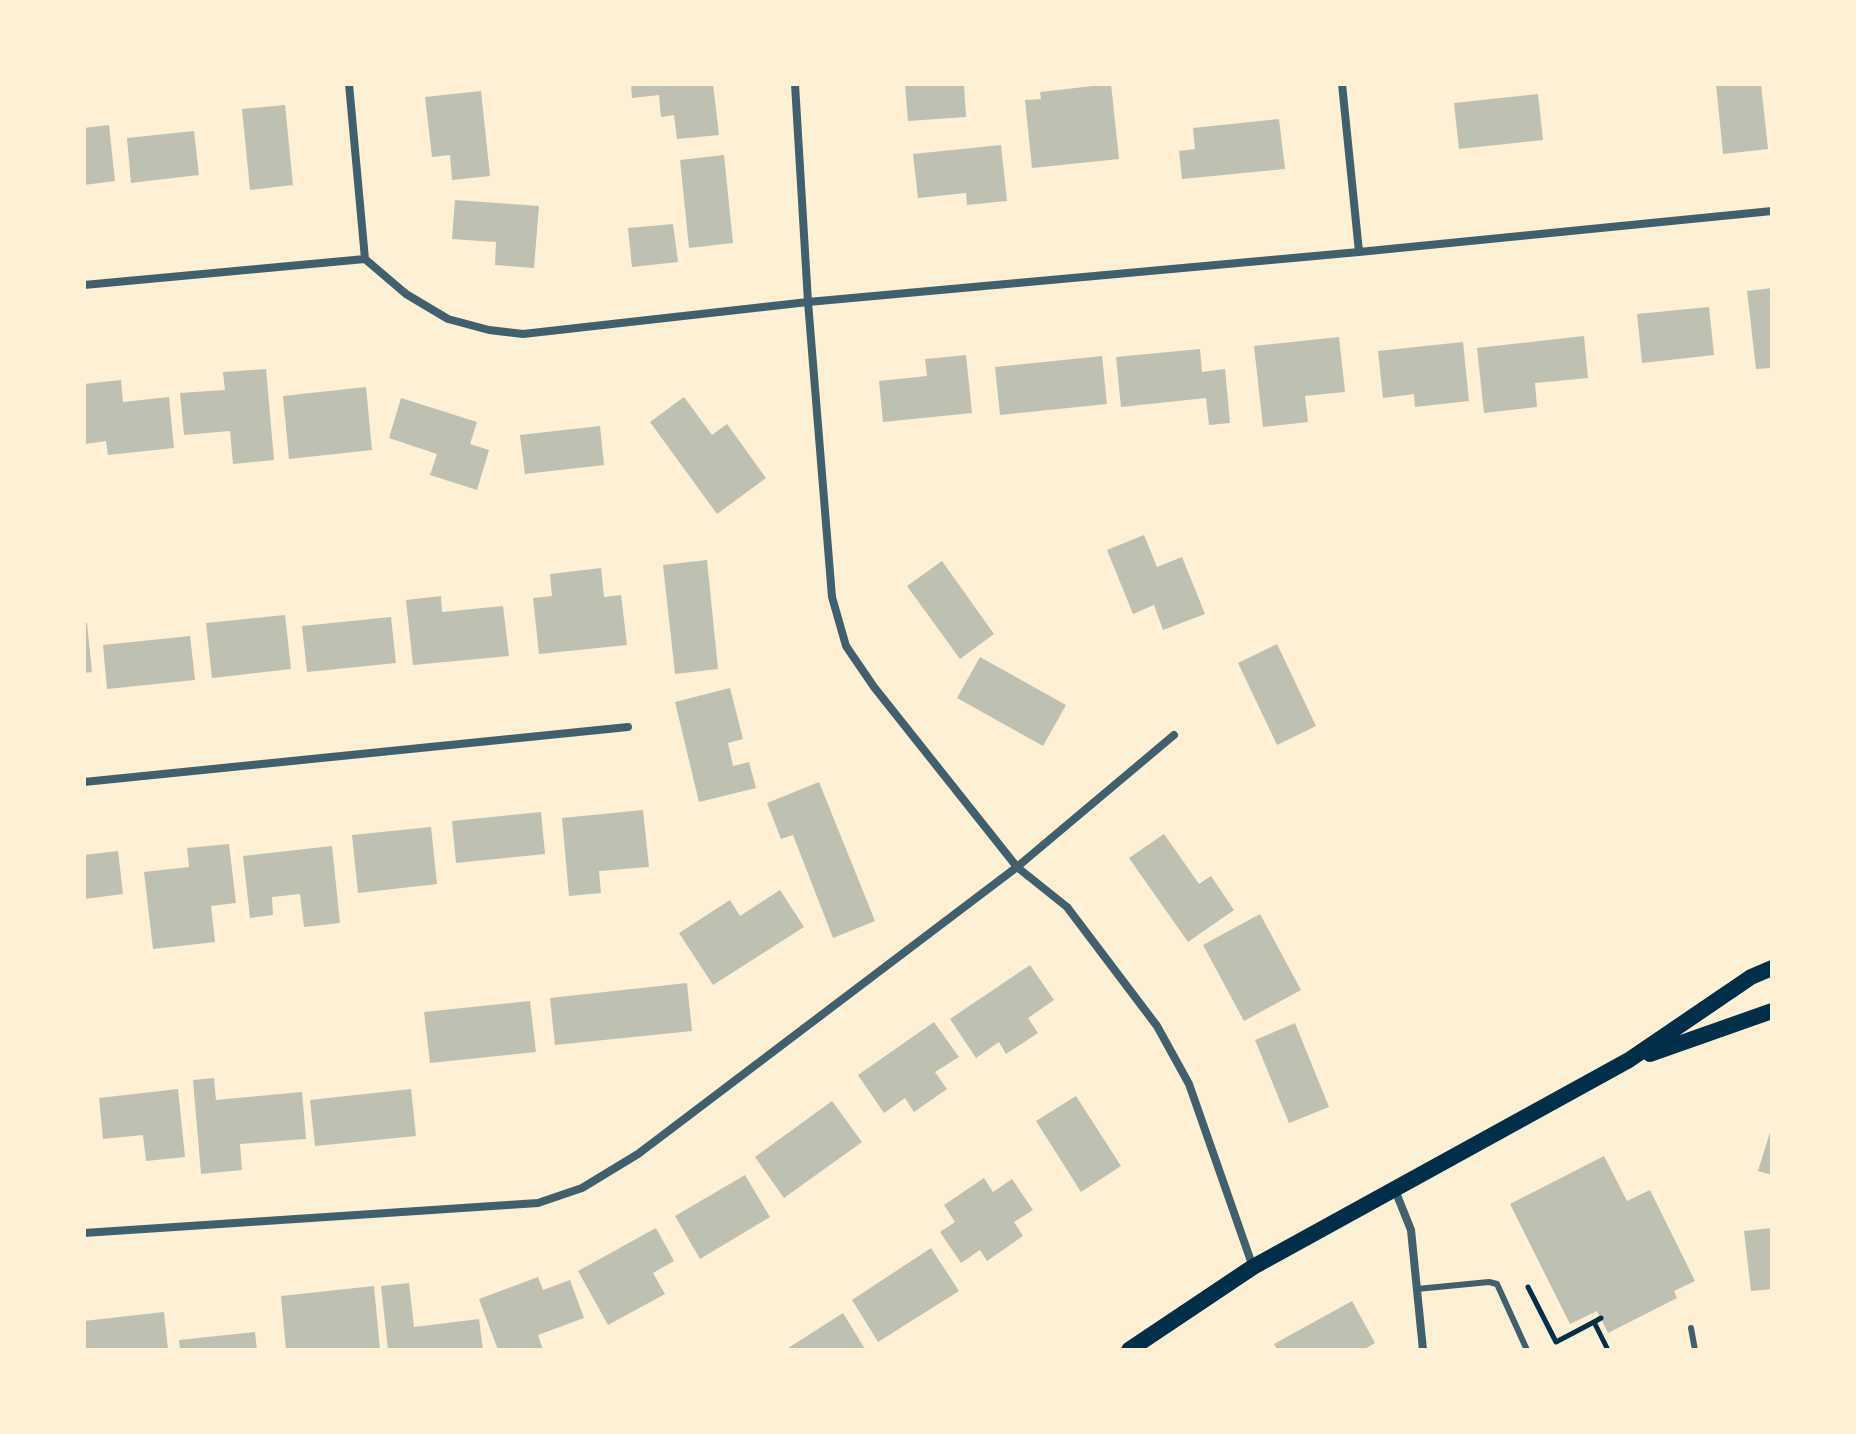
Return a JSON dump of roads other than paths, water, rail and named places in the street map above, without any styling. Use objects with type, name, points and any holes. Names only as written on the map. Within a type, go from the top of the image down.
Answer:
[{"type":"main road","points":[[1129,1350],[1253,1267],[1629,1060],[1751,977],[1772,968]]},
{"type":"main road","points":[[1629,1060],[1772,1011]]},
{"type":"street","points":[[349,84],[365,259],[406,294],[448,319],[489,330],[523,334],[808,302],[1772,211]]},
{"type":"street","points":[[795,84],[808,302],[832,597],[846,646],[874,687],[1017,867],[1067,907],[1157,1026],[1189,1084],[1253,1267]]},
{"type":"street","points":[[1342,84],[1359,252]]},
{"type":"street","points":[[84,285],[365,259]]},
{"type":"street","points":[[84,782],[628,727]]},
{"type":"street","points":[[84,1233],[538,1203],[582,1188],[638,1154],[1017,867],[1174,735]]},
{"type":"street","points":[[1395,1190],[1411,1230],[1423,1350]]},
{"type":"lane","points":[[1417,1289],[1489,1282],[1497,1284],[1527,1350]]},
{"type":"lane","points":[[1691,1328],[1695,1350]]}]
